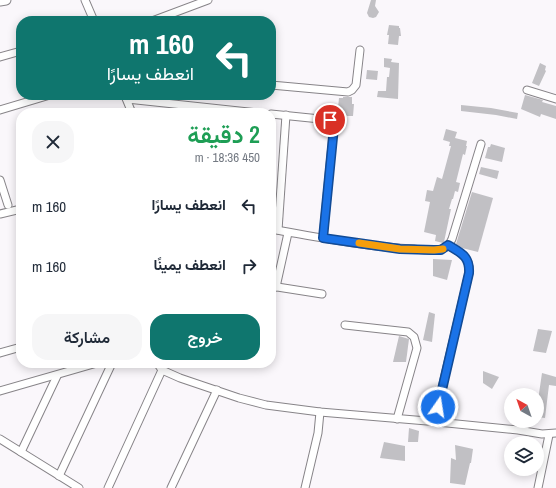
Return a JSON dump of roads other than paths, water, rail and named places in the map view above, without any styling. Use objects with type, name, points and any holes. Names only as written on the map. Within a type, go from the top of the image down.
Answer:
[{"type":"street","points":[[0,1],[6,0]]},
{"type":"street","points":[[85,0],[92,16]]},
{"type":"street","points":[[165,16],[208,0]]},
{"type":"street","points":[[276,85],[348,92],[356,86],[360,50]]},
{"type":"street","points":[[0,57],[16,52]]},
{"type":"street","points":[[527,90],[556,99]]},
{"type":"street","points":[[0,110],[33,100]]},
{"type":"street","points":[[142,100],[184,108]]},
{"type":"street","points":[[276,114],[330,120],[334,124],[323,238]]},
{"type":"street","points":[[276,219],[286,115]]},
{"type":"street","points":[[276,229],[288,233],[400,249],[441,250],[448,245],[452,239],[481,144]]},
{"type":"street","points":[[0,180],[1,187],[8,204]]},
{"type":"street","points":[[0,214],[16,210]]},
{"type":"street","points":[[276,278],[288,233]]},
{"type":"street","points":[[434,422],[470,266],[466,258],[448,245]]},
{"type":"street","points":[[276,286],[322,294]]},
{"type":"street","points":[[345,325],[408,332],[414,337],[417,348],[397,419]]},
{"type":"street","points":[[0,353],[16,348]]},
{"type":"street","points":[[0,391],[82,368]]},
{"type":"street","points":[[58,476],[110,368]]},
{"type":"street","points":[[108,488],[162,370],[180,378],[266,404],[320,412],[552,434],[538,488]]},
{"type":"street","points":[[21,452],[57,376]]},
{"type":"street","points":[[171,488],[218,390]]},
{"type":"street","points":[[305,488],[318,433],[320,412]]},
{"type":"street","points":[[0,439],[58,476],[67,485],[79,488]]}]
